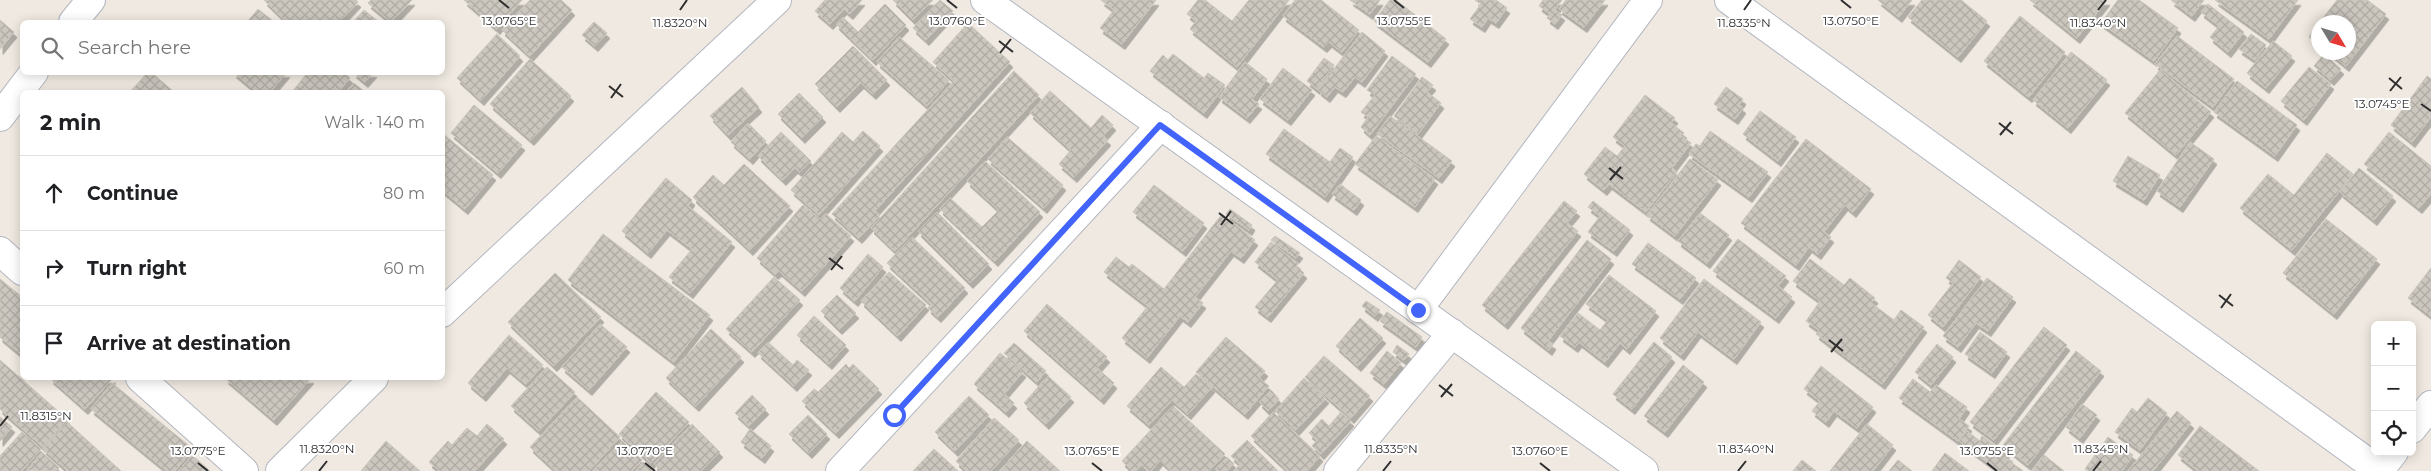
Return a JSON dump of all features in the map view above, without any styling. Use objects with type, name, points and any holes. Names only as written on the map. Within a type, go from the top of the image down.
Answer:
[{"type":"street","points":[[75,20],[91,0]]},
{"type":"street","points":[[445,310],[777,0]]},
{"type":"street","points":[[985,0],[1644,471]]},
{"type":"street","points":[[1418,310],[1648,0]]},
{"type":"street","points":[[1729,0],[2380,471],[2391,456]]},
{"type":"street","points":[[20,90],[32,75]]},
{"type":"street","points":[[0,117],[20,91]]},
{"type":"street","points":[[840,471],[894,415],[1160,125]]},
{"type":"street","points":[[0,251],[20,269]]},
{"type":"street","points":[[1338,471],[1452,333]]},
{"type":"street","points":[[142,380],[244,471]]},
{"type":"street","points":[[280,471],[372,380]]},
{"type":"street","points":[[2416,424],[2431,405]]},
{"type":"building","points":[[264,0],[356,0],[358,2],[341,20],[285,20]]},
{"type":"building","points":[[371,0],[412,0],[393,20],[389,20],[368,3]]},
{"type":"building","points":[[464,0],[522,0],[497,29]]},
{"type":"building","points":[[530,0],[561,0],[572,10],[530,56],[502,30]]},
{"type":"building","points":[[825,0],[862,0],[850,14],[844,9],[830,24],[815,11]]},
{"type":"building","points":[[893,0],[933,0],[913,20]]},
{"type":"building","points":[[940,0],[953,11],[926,40],[913,28]]},
{"type":"building","points":[[1101,0],[1156,0],[1122,44],[1100,28],[1114,10]]},
{"type":"building","points":[[1198,0],[1205,0],[1232,21],[1249,0],[1289,0],[1237,67],[1190,29],[1196,21],[1187,14]]},
{"type":"building","points":[[1295,0],[1321,0],[1359,30],[1342,52],[1329,42],[1324,47],[1283,16]]},
{"type":"building","points":[[1350,0],[1380,0],[1370,14]]},
{"type":"building","points":[[1390,0],[1396,0],[1446,39],[1428,62],[1374,21]]},
{"type":"building","points":[[1475,0],[1496,0],[1507,8],[1496,23],[1488,18],[1482,27],[1470,19],[1481,4]]},
{"type":"building","points":[[1543,0],[1562,0],[1555,10],[1562,15],[1555,24],[1547,18],[1550,14],[1539,6]]},
{"type":"building","points":[[1566,0],[1605,0],[1584,27],[1559,9]]},
{"type":"building","points":[[1878,0],[1912,0],[1899,17]]},
{"type":"building","points":[[1922,0],[1961,0],[1987,21],[1958,57],[1908,17]]},
{"type":"building","points":[[2030,0],[2107,0],[2077,38]]},
{"type":"building","points":[[2118,0],[2139,0],[2178,28],[2154,61],[2101,23]]},
{"type":"building","points":[[2171,0],[2204,0],[2192,16]]},
{"type":"building","points":[[2215,0],[2298,0],[2269,39]]},
{"type":"building","points":[[2337,0],[2367,0],[2386,14],[2356,53],[2356,15],[2325,15]]},
{"type":"building","points":[[885,4],[906,25],[873,60],[836,24],[843,17],[858,32]]},
{"type":"building","points":[[2208,4],[2244,32],[2228,52],[2210,37],[2219,26],[2201,12]]},
{"type":"building","points":[[258,9],[272,20],[249,20]]},
{"type":"building","points":[[364,10],[376,20],[355,20]]},
{"type":"building","points":[[2020,16],[2065,52],[2029,97],[1984,61]]},
{"type":"building","points":[[0,20],[14,32],[0,49]]},
{"type":"building","points":[[594,22],[607,33],[595,46],[582,35]]},
{"type":"building","points":[[968,23],[1010,62],[875,211],[880,215],[859,238],[832,214],[954,81],[933,62]]},
{"type":"building","points":[[1362,32],[1385,51],[1362,82],[1355,77],[1343,92],[1335,87],[1327,97],[1318,90]]},
{"type":"building","points":[[497,34],[520,56],[481,100],[457,78]]},
{"type":"building","points":[[2251,34],[2266,45],[2255,60],[2239,49]]},
{"type":"building","points":[[2177,36],[2234,79],[2213,107],[2155,64]]},
{"type":"building","points":[[899,37],[949,80],[927,106],[877,62]]},
{"type":"building","points":[[2273,41],[2292,56],[2266,88],[2247,73]]},
{"type":"building","points":[[853,46],[887,80],[873,94],[861,83],[837,107],[815,84]]},
{"type":"building","points":[[2071,52],[2107,80],[2068,128],[2033,100]]},
{"type":"building","points":[[1173,54],[1204,78],[1208,73],[1225,85],[1204,113],[1150,71],[1163,55],[1168,60]]},
{"type":"building","points":[[1392,56],[1416,74],[1370,135],[1361,127],[1368,117],[1361,112],[1375,95],[1367,90]]},
{"type":"building","points":[[1324,58],[1334,65],[1317,89],[1307,81]]},
{"type":"building","points":[[530,59],[571,96],[531,140],[490,104]]},
{"type":"building","points":[[2319,60],[2331,60],[2341,69],[2331,80],[2314,66]]},
{"type":"building","points":[[2339,60],[2351,60],[2346,66]]},
{"type":"building","points":[[1245,62],[1267,79],[1252,99],[1259,104],[1247,118],[1219,97]]},
{"type":"building","points":[[2309,67],[2331,84],[2304,120],[2281,101]]},
{"type":"building","points":[[1283,68],[1312,90],[1288,120],[1260,99]]},
{"type":"building","points":[[2160,70],[2211,112],[2176,155],[2125,113]]},
{"type":"building","points":[[1014,71],[1039,95],[895,251],[871,228]]},
{"type":"building","points":[[145,75],[154,75],[172,90],[132,90]]},
{"type":"building","points":[[237,75],[284,75],[272,90],[255,90]]},
{"type":"building","points":[[306,75],[346,75],[350,78],[340,90],[294,90]]},
{"type":"building","points":[[357,75],[371,75],[365,82]]},
{"type":"building","points":[[2427,76],[2431,79],[2431,117],[2412,142],[2391,125]]},
{"type":"building","points":[[1422,77],[1433,85],[1427,92],[1441,103],[1418,134],[1394,116]]},
{"type":"building","points":[[2237,81],[2297,125],[2275,156],[2214,112]]},
{"type":"building","points":[[354,83],[363,90],[348,90]]},
{"type":"building","points":[[742,87],[759,107],[728,135],[710,116]]},
{"type":"building","points":[[1726,87],[1743,99],[1739,105],[1743,108],[1735,119],[1714,104]]},
{"type":"building","points":[[1050,91],[1091,128],[1102,115],[1113,125],[1103,136],[1108,140],[1074,177],[1059,164],[1071,150],[1030,113]]},
{"type":"building","points":[[799,93],[823,117],[802,138],[778,114]]},
{"type":"building","points":[[1645,95],[1675,118],[1671,123],[1684,133],[1681,136],[1691,143],[1672,168],[1677,172],[1646,212],[1609,184],[1604,190],[1584,174],[1605,147],[1617,156],[1625,146],[1613,137]]},
{"type":"building","points":[[474,105],[522,145],[498,173],[451,133]]},
{"type":"building","points":[[1760,111],[1796,137],[1778,161],[1743,134]]},
{"type":"building","points":[[1390,116],[1452,161],[1439,178],[1377,134]]},
{"type":"building","points":[[748,123],[766,141],[750,159],[731,142]]},
{"type":"building","points":[[1284,129],[1330,162],[1340,148],[1353,157],[1325,197],[1266,154]]},
{"type":"building","points":[[863,131],[880,146],[819,215],[791,190],[842,132],[853,142]]},
{"type":"building","points":[[1710,131],[1768,172],[1749,197],[1689,154],[1696,144],[1700,146]]},
{"type":"building","points":[[781,132],[811,161],[800,172],[795,168],[783,180],[758,156]]},
{"type":"building","points":[[2389,132],[2431,166],[2431,194],[2419,208],[2364,164]]},
{"type":"building","points":[[445,135],[493,175],[465,209],[445,192]]},
{"type":"building","points":[[1376,136],[1435,179],[1415,207],[1355,164]]},
{"type":"building","points":[[1007,137],[1063,185],[1044,208],[988,159]]},
{"type":"building","points":[[1806,139],[1871,189],[1853,212],[1845,205],[1824,232],[1831,237],[1818,254],[1809,247],[1796,265],[1741,223]]},
{"type":"building","points":[[2190,142],[2214,159],[2180,207],[2157,191]]},
{"type":"building","points":[[2327,153],[2353,174],[2292,250],[2240,208],[2268,174],[2294,195]]},
{"type":"building","points":[[2128,156],[2160,175],[2144,200],[2113,181]]},
{"type":"building","points":[[1690,159],[1718,180],[1675,236],[1647,215]]},
{"type":"building","points":[[985,161],[1040,212],[995,261],[940,209],[950,198],[982,227],[999,210],[967,181]]},
{"type":"building","points":[[744,164],[790,206],[750,250],[693,197],[713,175],[724,185]]},
{"type":"building","points":[[2359,168],[2393,196],[2374,220],[2340,192]]},
{"type":"building","points":[[666,178],[692,200],[688,206],[732,242],[690,293],[669,277],[692,249],[667,230],[648,253],[622,231]]},
{"type":"building","points":[[1340,184],[1361,200],[1354,210],[1332,194]]},
{"type":"building","points":[[1154,185],[1204,223],[1183,251],[1133,212]]},
{"type":"building","points":[[1564,201],[1577,211],[1567,223],[1578,231],[1505,324],[1482,305]]},
{"type":"building","points":[[1593,201],[1630,230],[1614,251],[1588,232],[1600,216],[1588,207]]},
{"type":"building","points":[[803,205],[820,219],[826,214],[851,236],[802,291],[779,271],[775,274],[757,258]]},
{"type":"building","points":[[1230,209],[1252,225],[1249,230],[1226,214]]},
{"type":"building","points":[[937,212],[989,264],[970,283],[918,231]]},
{"type":"building","points":[[1700,213],[1729,235],[1707,263],[1678,241]]},
{"type":"building","points":[[1222,214],[1255,240],[1241,258],[1231,251],[1195,297],[1203,303],[1188,322],[1180,316],[1147,358],[1122,338],[1148,306],[1104,272],[1116,257],[1129,267],[1132,264],[1164,289]]},
{"type":"building","points":[[2326,219],[2377,259],[2334,314],[2283,273]]},
{"type":"building","points":[[603,234],[710,315],[674,362],[568,280]]},
{"type":"building","points":[[1275,236],[1300,253],[1296,258],[1271,240]]},
{"type":"building","points":[[912,237],[965,288],[938,317],[928,308],[931,304],[887,263]]},
{"type":"building","points":[[1738,239],[1786,276],[1778,286],[1792,297],[1776,318],[1713,271]]},
{"type":"building","points":[[1587,240],[1611,259],[1548,341],[1553,344],[1549,350],[1521,328]]},
{"type":"building","points":[[1271,242],[1298,264],[1296,266],[1304,273],[1268,317],[1255,307],[1278,280],[1255,262]]},
{"type":"building","points":[[1648,243],[1696,278],[1680,299],[1632,264]]},
{"type":"building","points":[[868,254],[883,267],[855,301],[840,288]]},
{"type":"building","points":[[1810,259],[1844,285],[1850,278],[1875,298],[1871,303],[1894,320],[1901,310],[1924,327],[1882,384],[1816,334],[1819,330],[1806,321],[1820,301],[1793,281]]},
{"type":"building","points":[[1959,260],[1981,277],[1943,327],[1928,315],[1953,283],[1946,278]]},
{"type":"building","points":[[2431,268],[2431,316],[2408,298]]},
{"type":"building","points":[[889,272],[926,305],[898,336],[861,301]]},
{"type":"building","points":[[555,273],[601,317],[554,366],[508,322]]},
{"type":"building","points":[[1609,275],[1656,311],[1627,349],[1620,343],[1605,362],[1579,342],[1575,347],[1560,336],[1578,313],[1600,330],[1608,320],[1586,304]]},
{"type":"building","points":[[774,277],[800,300],[752,352],[726,329]]},
{"type":"building","points":[[1987,278],[2013,297],[1988,331],[1976,323],[1958,347],[1943,336]]},
{"type":"building","points":[[0,279],[20,295],[20,353],[0,337]]},
{"type":"building","points":[[1704,279],[1761,322],[1734,359],[1698,332],[1681,355],[1660,338]]},
{"type":"building","points":[[837,295],[856,313],[839,329],[821,311]]},
{"type":"building","points":[[1366,301],[1380,310],[1375,316],[1362,306]]},
{"type":"building","points":[[1047,304],[1107,357],[1097,368],[1114,383],[1101,399],[1024,331]]},
{"type":"building","points":[[1387,312],[1422,337],[1416,347],[1380,321]]},
{"type":"building","points":[[814,316],[846,345],[829,364],[797,335]]},
{"type":"building","points":[[1360,318],[1383,338],[1358,366],[1336,346]]},
{"type":"building","points":[[600,324],[627,347],[589,390],[562,367]]},
{"type":"building","points":[[2044,327],[2067,345],[1994,440],[1970,422]]},
{"type":"building","points":[[711,329],[741,357],[696,406],[666,378]]},
{"type":"building","points":[[1980,332],[2007,352],[1992,373],[1965,354]]},
{"type":"building","points":[[509,335],[543,365],[526,384],[507,368],[483,396],[468,383]]},
{"type":"building","points":[[1226,337],[1265,371],[1259,378],[1269,386],[1245,414],[1196,372]]},
{"type":"building","points":[[768,342],[793,365],[797,360],[809,370],[794,386],[758,353]]},
{"type":"building","points":[[1654,342],[1672,357],[1632,409],[1613,394]]},
{"type":"building","points":[[1014,343],[1046,371],[1037,382],[1004,353]]},
{"type":"building","points":[[1937,344],[1953,357],[1931,385],[1915,372]]},
{"type":"building","points":[[1397,345],[1409,354],[1404,360],[1393,352]]},
{"type":"building","points":[[1387,351],[1401,363],[1384,384],[1370,373]]},
{"type":"building","points":[[2076,351],[2101,371],[2028,465],[2003,445]]},
{"type":"building","points":[[1000,353],[1023,372],[1004,394],[1014,403],[1006,412],[974,384]]},
{"type":"building","points":[[1324,356],[1370,396],[1351,418],[1305,377]]},
{"type":"building","points":[[0,360],[20,378],[20,380],[23,380],[67,419],[43,447],[0,409]]},
{"type":"building","points":[[846,364],[849,368],[853,364],[879,389],[836,433],[802,401],[814,389],[818,392]]},
{"type":"building","points":[[1683,365],[1704,382],[1665,432],[1644,416]]},
{"type":"building","points":[[1821,366],[1873,407],[1857,428],[1834,411],[1826,422],[1812,411],[1820,401],[1804,389]]},
{"type":"building","points":[[547,367],[575,392],[539,431],[511,406]]},
{"type":"building","points":[[1161,367],[1184,387],[1196,374],[1212,387],[1188,414],[1172,400],[1149,425],[1127,406]]},
{"type":"building","points":[[1048,376],[1071,397],[1046,424],[1024,403]]},
{"type":"building","points":[[1304,378],[1326,398],[1296,430],[1275,411]]},
{"type":"building","points":[[1913,379],[1930,392],[1936,385],[1967,407],[1959,419],[1969,426],[1958,441],[1899,398]]},
{"type":"building","points":[[52,380],[111,380],[85,409]]},
{"type":"building","points":[[227,380],[309,380],[274,420]]},
{"type":"building","points":[[112,383],[193,449],[175,471],[167,471],[91,409]]},
{"type":"building","points":[[1271,390],[1279,399],[1268,411],[1259,402]]},
{"type":"building","points":[[656,392],[689,422],[651,463],[619,434]]},
{"type":"building","points":[[752,395],[766,409],[749,426],[735,413]]},
{"type":"building","points":[[969,396],[989,415],[955,451],[935,432]]},
{"type":"building","points":[[577,397],[620,437],[589,471],[556,471],[530,447]]},
{"type":"building","points":[[2148,398],[2167,413],[2140,450],[2115,432],[2132,408],[2137,412]]},
{"type":"building","points":[[2082,404],[2097,415],[2080,438],[2066,427]]},
{"type":"building","points":[[1173,406],[1225,454],[1209,471],[1172,471],[1160,460],[1151,471],[1147,471],[1141,465],[1136,471],[1132,471],[1122,461]]},
{"type":"building","points":[[2177,411],[2191,423],[2153,471],[2128,471]]},
{"type":"building","points":[[1273,412],[1320,456],[1307,471],[1288,471],[1251,436]]},
{"type":"building","points":[[1341,412],[1351,421],[1321,454],[1312,446],[1317,440],[1309,433],[1322,419],[1329,426]]},
{"type":"building","points":[[808,415],[827,434],[809,453],[789,434]]},
{"type":"building","points":[[0,417],[12,427],[0,441]]},
{"type":"building","points":[[994,418],[1019,440],[991,471],[966,471],[956,461]]},
{"type":"building","points":[[67,422],[121,471],[68,471],[43,449]]},
{"type":"building","points":[[487,424],[504,439],[475,471],[440,471],[429,462],[448,441],[452,445],[467,428],[477,436]]},
{"type":"building","points":[[692,424],[720,452],[701,471],[661,471],[654,464]]},
{"type":"building","points":[[1867,424],[1893,445],[1873,471],[1830,471]]},
{"type":"building","points":[[2200,426],[2259,471],[2198,471],[2178,455]]},
{"type":"building","points":[[750,429],[771,446],[762,458],[741,442]]},
{"type":"building","points":[[1967,431],[1980,441],[1982,436],[2010,457],[2008,460],[2023,471],[1999,471],[1959,441]]},
{"type":"building","points":[[22,432],[41,449],[22,471],[0,471],[0,456]]},
{"type":"building","points":[[2108,437],[2133,455],[2122,471],[2088,471],[2085,469]]},
{"type":"building","points":[[1247,440],[1278,471],[1234,471],[1240,464],[1231,456]]},
{"type":"building","points":[[386,441],[420,471],[361,471]]},
{"type":"building","points":[[622,441],[642,460],[632,471],[592,471]]},
{"type":"building","points":[[1027,441],[1060,471],[1000,471]]},
{"type":"building","points":[[934,449],[958,471],[913,471]]},
{"type":"building","points":[[42,452],[59,468],[56,471],[27,470]]},
{"type":"building","points":[[1945,453],[1969,471],[1932,471]]},
{"type":"building","points":[[192,455],[210,471],[179,471]]},
{"type":"building","points":[[2044,455],[2064,471],[2032,471]]},
{"type":"building","points":[[1227,457],[1234,464],[1226,471],[1217,471],[1215,469]]},
{"type":"building","points":[[1802,460],[1816,471],[1793,471]]},
{"type":"building","points":[[1898,460],[1912,471],[1889,471]]},
{"type":"building","points":[[643,462],[654,471],[636,471]]},
{"type":"route","points":[[894,415],[1160,125],[1418,310]]}]
